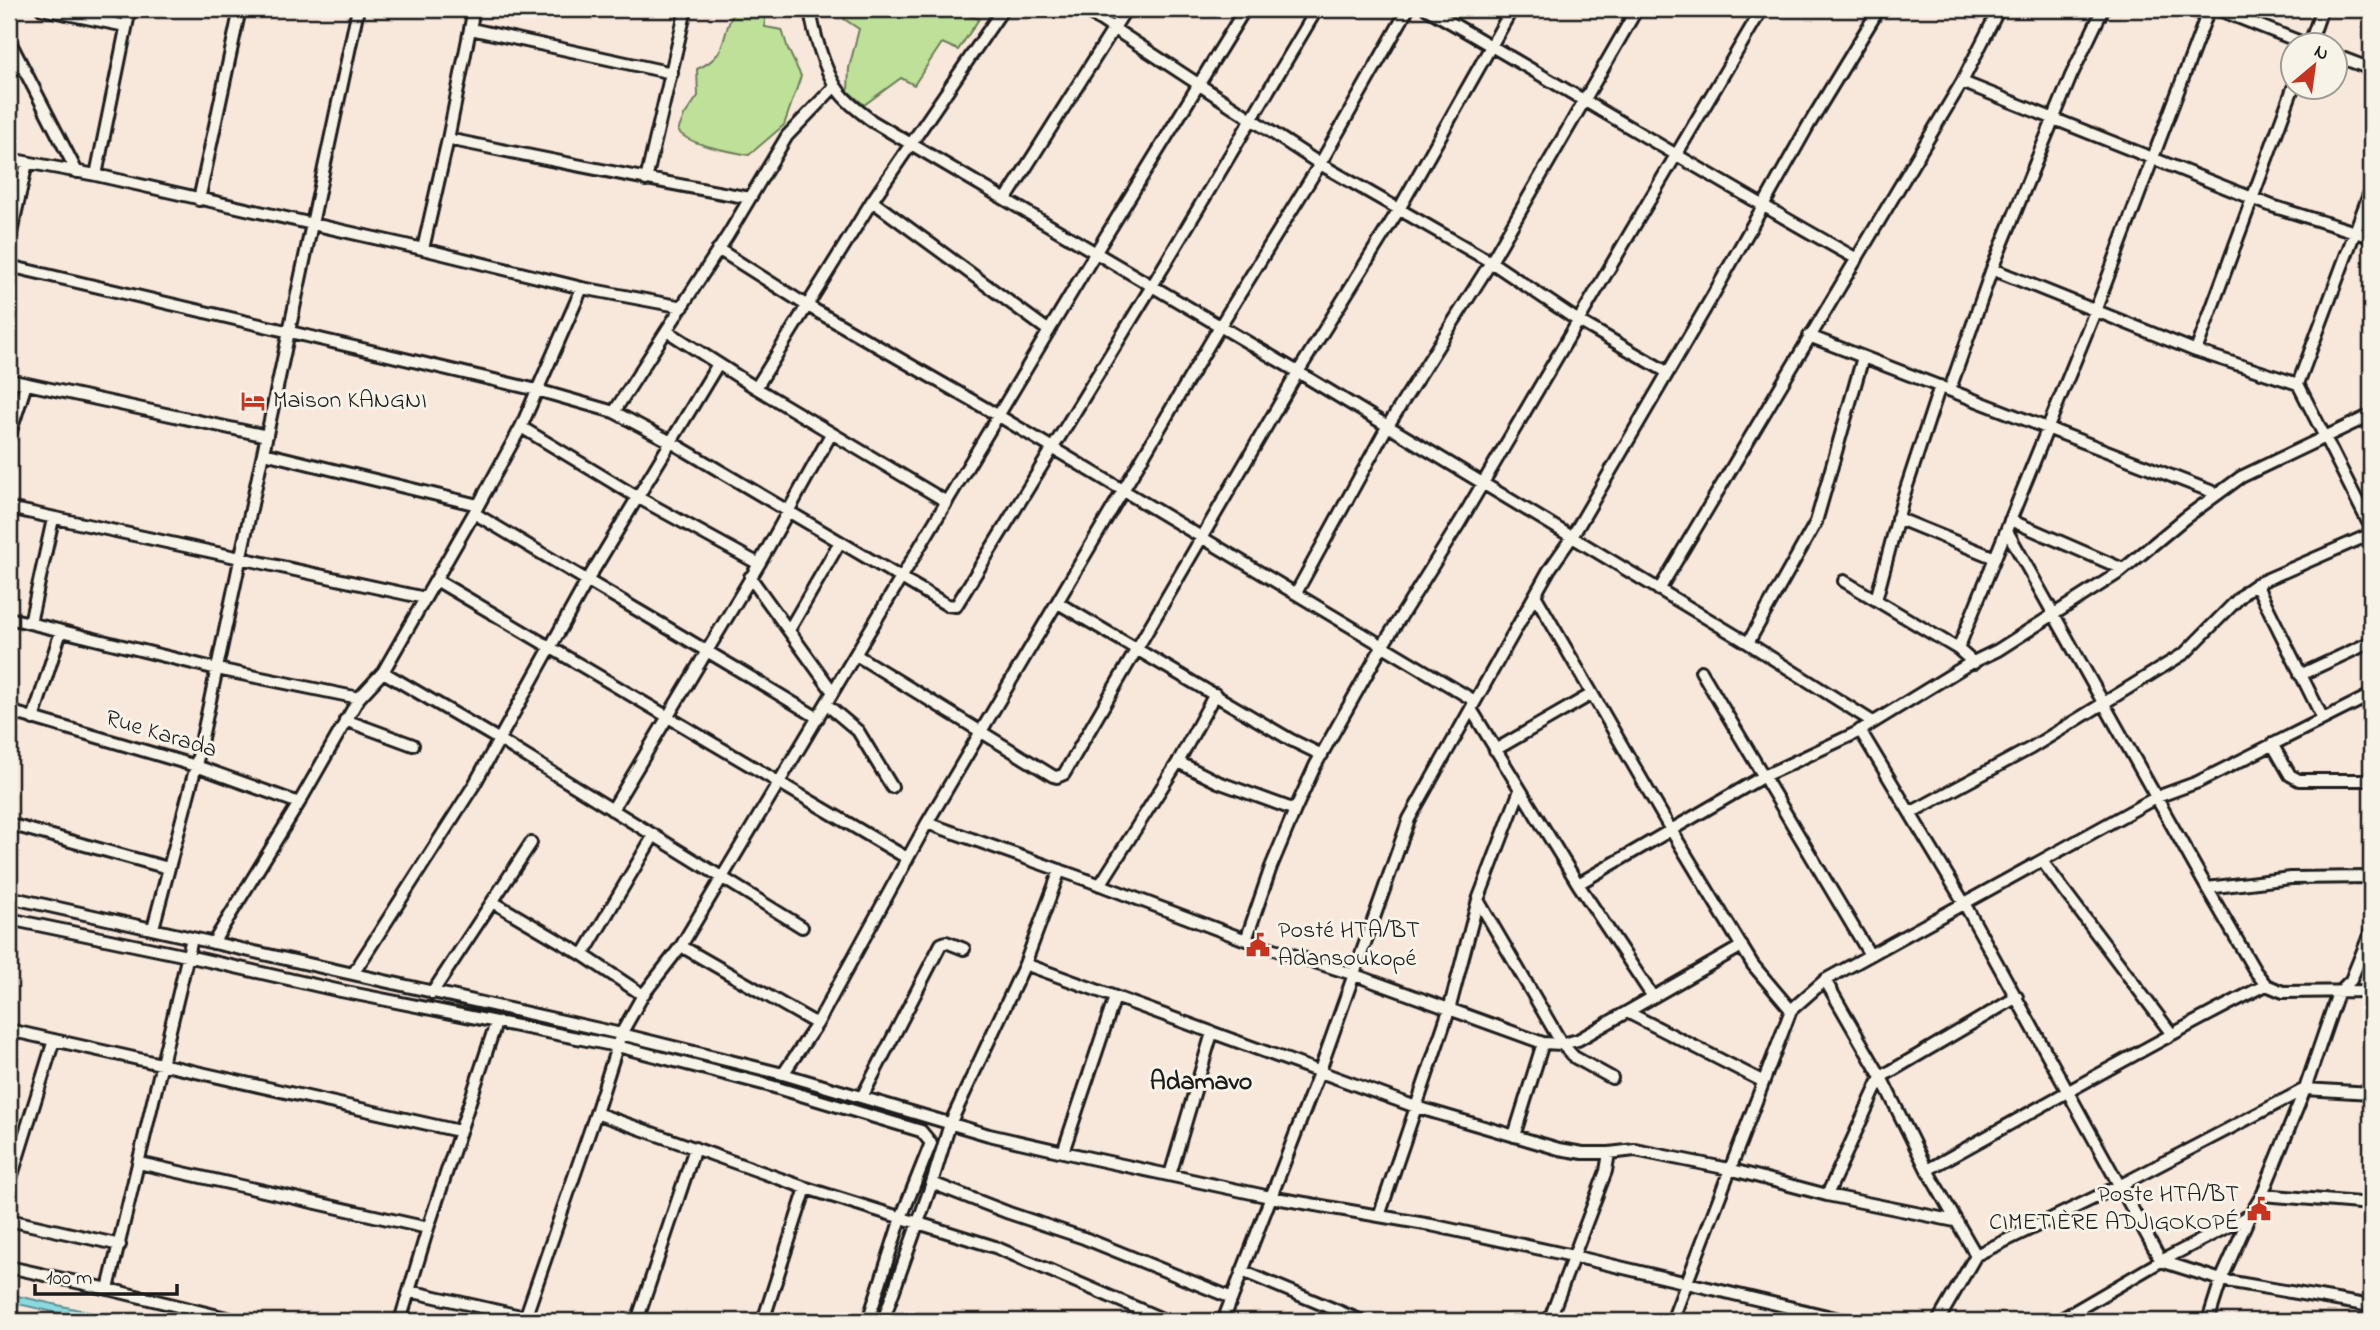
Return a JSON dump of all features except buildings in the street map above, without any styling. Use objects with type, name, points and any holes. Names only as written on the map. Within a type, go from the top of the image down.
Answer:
[{"type":"street","points":[[42,9],[126,26]]},
{"type":"street","points":[[96,176],[130,9]]},
{"type":"street","points":[[199,200],[240,9]]},
{"type":"street","points":[[153,928],[196,766],[358,9]]},
{"type":"street","points":[[424,249],[474,9]]},
{"type":"street","points":[[646,180],[686,9]]},
{"type":"street","points":[[810,9],[820,49],[835,86],[861,112],[1748,643],[1873,722]]},
{"type":"street","points":[[756,388],[872,201],[1003,9]]},
{"type":"street","points":[[1084,9],[1320,164],[1491,262],[1577,320],[1667,372]]},
{"type":"street","points":[[1006,199],[1126,9]]},
{"type":"street","points":[[525,1319],[621,1034],[643,995],[681,946],[1096,252],[1245,9]]},
{"type":"street","points":[[9,266],[537,390],[614,411],[901,579],[947,605],[956,606],[1152,286],[1317,9]]},
{"type":"street","points":[[783,1074],[817,1024],[927,823],[1220,326],[1320,164],[1408,9]]},
{"type":"street","points":[[1427,9],[1857,259]]},
{"type":"street","points":[[856,655],[980,733],[1053,776],[1061,776],[1298,372],[1398,211],[1512,9]]},
{"type":"street","points":[[1296,593],[1387,427],[1491,262],[1637,9]]},
{"type":"street","points":[[1245,940],[1295,810],[1383,645],[1482,484],[1762,9]]},
{"type":"street","points":[[1223,1321],[1319,1073],[1409,819],[1535,595],[1572,537],[1879,9]]},
{"type":"street","points":[[1660,590],[1962,82],[1999,9]]},
{"type":"street","points":[[1875,600],[1897,517],[1945,387],[2053,119],[2102,9]]},
{"type":"street","points":[[1958,649],[2096,310],[2209,9]]},
{"type":"street","points":[[2217,9],[2278,33]]},
{"type":"street","points":[[2314,32],[2322,9]]},
{"type":"street","points":[[471,29],[672,73]]},
{"type":"street","points":[[9,40],[77,172]]},
{"type":"street","points":[[2348,60],[2371,69]]},
{"type":"street","points":[[1962,82],[2252,198],[2371,237]]},
{"type":"street","points":[[614,411],[683,307],[787,136],[835,86]]},
{"type":"street","points":[[2196,351],[2288,102]]},
{"type":"street","points":[[449,139],[646,180],[750,198]]},
{"type":"street","points":[[9,159],[424,249],[582,288],[683,307]]},
{"type":"street","points":[[9,242],[27,163]]},
{"type":"street","points":[[2298,384],[2371,189]]},
{"type":"street","points":[[872,201],[1049,331]]},
{"type":"street","points":[[718,249],[806,305],[1125,490],[1200,538],[1383,645],[1473,705],[1495,750],[1578,884],[1653,997]]},
{"type":"street","points":[[1992,269],[2196,351],[2298,384],[2371,528]]},
{"type":"street","points":[[213,943],[299,803],[345,720],[359,698],[383,672],[476,509],[521,427],[582,288]]},
{"type":"street","points":[[667,331],[831,434],[947,502]]},
{"type":"street","points":[[1810,336],[2218,494]]},
{"type":"street","points":[[1748,643],[1816,522],[1863,357]]},
{"type":"street","points":[[354,974],[474,785],[587,582],[718,364]]},
{"type":"street","points":[[9,380],[267,436]]},
{"type":"street","points":[[9,437],[26,384]]},
{"type":"street","points":[[1578,884],[1764,776],[1860,730],[1998,650],[2123,569],[2241,477],[2371,415]]},
{"type":"street","points":[[521,427],[759,564]]},
{"type":"street","points":[[612,810],[759,564],[831,434]]},
{"type":"street","points":[[264,453],[476,509],[587,582],[707,650],[818,718]]},
{"type":"street","points":[[9,508],[425,598]]},
{"type":"street","points":[[1897,517],[1995,558]]},
{"type":"street","points":[[30,623],[53,519]]},
{"type":"street","points":[[2009,525],[2123,569]]},
{"type":"street","points":[[2009,525],[2054,614],[2255,971],[2266,985],[2283,992],[2371,991]]},
{"type":"street","points":[[1910,813],[2031,748],[2185,653],[2256,584],[2371,534]]},
{"type":"street","points":[[789,630],[840,542]]},
{"type":"street","points":[[750,577],[833,692]]},
{"type":"street","points":[[436,580],[907,858]]},
{"type":"street","points":[[1844,581],[1958,649],[1974,663]]},
{"type":"street","points":[[2256,584],[2323,719]]},
{"type":"street","points":[[1535,595],[1671,830],[1753,965],[1791,1010]]},
{"type":"street","points":[[1058,603],[1291,740],[1322,755]]},
{"type":"street","points":[[9,618],[217,669],[359,698]]},
{"type":"street","points":[[33,719],[61,631]]},
{"type":"street","points":[[2300,675],[2371,642]]},
{"type":"street","points":[[1701,671],[1870,955]]},
{"type":"street","points":[[383,672],[498,739],[802,926]]},
{"type":"street","points":[[1100,885],[1178,762],[1215,694]]},
{"type":"street","points":[[1495,750],[1592,694]]},
{"type":"street","points":[[1672,1321],[1791,1010],[1825,980],[2157,797],[2198,782],[2371,695]]},
{"type":"street","points":[[826,704],[858,731],[892,788]]},
{"type":"street","name":"Rue Karada","points":[[9,712],[196,766],[299,803]]},
{"type":"street","points":[[345,720],[413,744]]},
{"type":"street","points":[[1860,730],[1965,903],[2161,1261],[2221,1280],[2371,1306]]},
{"type":"street","points":[[2272,744],[2291,775],[2299,780],[2371,780]]},
{"type":"street","points":[[1178,762],[1218,782],[1295,810]]},
{"type":"street","points":[[1379,1216],[1449,1010],[1478,900],[1520,790]]},
{"type":"street","points":[[927,823],[1245,940],[1355,975],[1543,1043],[1562,1044],[1578,1040],[1742,946]]},
{"type":"street","points":[[9,824],[168,868]]},
{"type":"street","points":[[583,955],[654,835]]},
{"type":"street","points":[[432,992],[531,843]]},
{"type":"street","points":[[2042,861],[2171,1032]]},
{"type":"street","points":[[883,1321],[950,1124],[1025,964],[1060,870]]},
{"type":"street","points":[[2207,888],[2291,878],[2371,877]]},
{"type":"street","points":[[9,897],[621,1034],[783,1074],[950,1124],[1063,1152],[1270,1197],[1379,1216],[1573,1256],[1848,1321]]},
{"type":"street","points":[[1478,900],[1562,1044],[1574,1057],[1612,1078]]},
{"type":"street","points":[[493,902],[583,955],[643,995]]},
{"type":"street","points":[[9,919],[496,1023],[617,1046],[771,1086],[921,1131],[931,1143],[901,1218],[868,1321]]},
{"type":"street","points":[[2208,1321],[2221,1280],[2250,1215],[2262,1195],[2305,1089],[2338,993],[2351,980],[2371,931]]},
{"type":"street","points":[[108,1289],[192,938]]},
{"type":"street","points":[[862,1097],[941,944],[946,942],[964,949]]},
{"type":"street","points":[[681,946],[817,1024]]},
{"type":"street","points":[[1025,964],[1319,1073],[1416,1107],[1514,1136],[1583,1153],[1635,1150],[1729,1169],[1827,1195],[1955,1221]]},
{"type":"street","points":[[1825,980],[1881,1077],[1927,1170],[1976,1255]]},
{"type":"street","points":[[1927,1170],[2070,1092],[2171,1032],[2266,985]]},
{"type":"street","points":[[1063,1152],[1115,997]]},
{"type":"street","points":[[1827,1195],[1881,1077],[2017,997]]},
{"type":"street","points":[[1627,1012],[1762,1081]]},
{"type":"street","points":[[400,1321],[459,1131],[496,1023]]},
{"type":"street","points":[[9,1030],[459,1131]]},
{"type":"street","points":[[1170,1175],[1212,1033]]},
{"type":"street","points":[[9,1185],[54,1040]]},
{"type":"street","points":[[1514,1136],[1543,1043]]},
{"type":"street","points":[[1938,1321],[1976,1255],[2121,1185],[2305,1089],[2371,1093]]},
{"type":"street","points":[[596,1113],[806,1188],[995,1247],[1167,1321]]},
{"type":"street","points":[[637,1321],[695,1148]]},
{"type":"street","points":[[1549,1321],[1606,1171],[1609,1153]]},
{"type":"street","points":[[139,1163],[428,1228]]},
{"type":"street","points":[[932,1183],[1084,1238],[1232,1298]]},
{"type":"street","points":[[763,1321],[806,1188]]},
{"type":"street","points":[[2262,1195],[2371,1204]]},
{"type":"street","points":[[2058,1321],[2161,1261],[2250,1215]]},
{"type":"street","points":[[9,1220],[120,1245]]},
{"type":"street","points":[[9,1267],[239,1321]]},
{"type":"street","points":[[1242,1271],[1362,1321]]},
{"type":"street","points":[[409,1291],[543,1321]]},
{"type":"street","points":[[1796,1321],[1801,1310]]},
{"type":"green space","points":[[736,9],[765,9],[765,27],[782,30],[801,76],[784,125],[749,155],[691,141],[678,131],[684,116],[698,96],[697,69],[708,63],[720,50]]},
{"type":"green space","points":[[846,9],[954,9],[979,19],[958,50],[942,43],[914,85],[901,78],[864,105],[848,91],[849,68],[859,29],[844,19]]},
{"type":"water","points":[[9,1294],[128,1321],[94,1321],[9,1302]]},
{"type":"place","name":"Maison KANGNI","points":[[253,401]]},
{"type":"place","name":"Posté HTA/BT Adansoukopé","points":[[1258,945]]},
{"type":"place","name":"Poste HTA/BT CIMETIÈRE ADJIGOKOPÉ","points":[[2259,1209]]},
{"type":"district","name":"Adamavo","points":[[1201,1083]]}]
